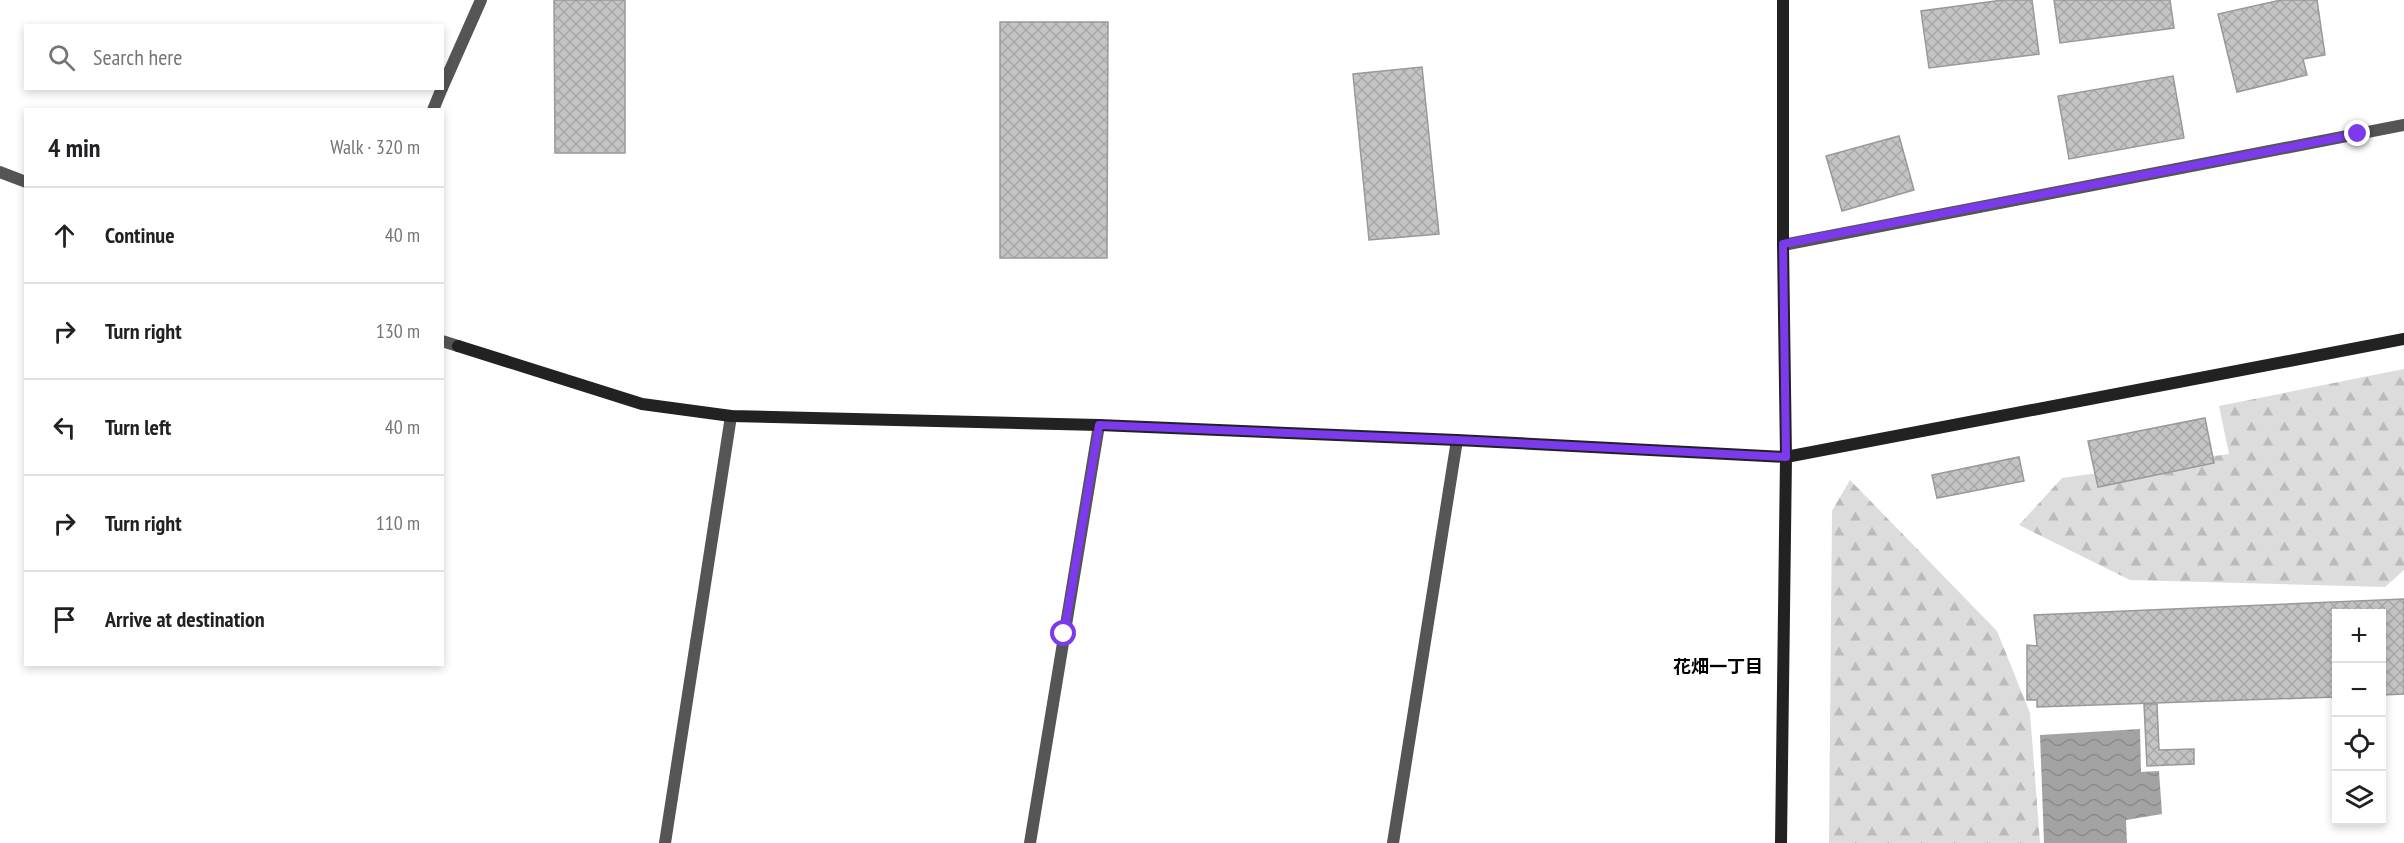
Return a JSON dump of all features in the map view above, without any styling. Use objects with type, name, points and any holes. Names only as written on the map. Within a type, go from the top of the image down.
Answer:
[{"type":"street","points":[[444,83],[481,0]]},
{"type":"street","points":[[1781,843],[1786,457],[1783,0]]},
{"type":"street","points":[[434,108],[441,90]]},
{"type":"street","points":[[1783,244],[2404,125]]},
{"type":"street","points":[[0,172],[24,181]]},
{"type":"street","points":[[444,342],[642,404],[731,416],[1099,425],[1786,457],[2404,339]]},
{"type":"street","points":[[665,843],[731,416]]},
{"type":"street","points":[[1029,843],[1099,425]]},
{"type":"street","points":[[1393,843],[1457,440]]},
{"type":"green space","points":[[2404,369],[2404,570],[2385,587],[2130,580],[2019,525],[2062,478],[2229,454],[2219,406]]},
{"type":"green space","points":[[1850,480],[1997,631],[2030,713],[2040,843],[1829,843],[1832,511]]},
{"type":"water","points":[[2140,729],[2141,772],[2159,771],[2162,814],[2126,820],[2127,843],[2044,843],[2040,735]]},
{"type":"building","points":[[554,0],[625,0],[625,153],[555,153]]},
{"type":"building","points":[[2003,0],[2032,0],[2039,54],[1929,68],[1921,11]]},
{"type":"building","points":[[2054,0],[2170,0],[2174,28],[2060,43]]},
{"type":"building","points":[[2281,0],[2317,0],[2325,55],[2303,59],[2307,75],[2237,92],[2218,14]]},
{"type":"building","points":[[1000,22],[1108,22],[1107,258],[1000,258]]},
{"type":"building","points":[[1422,67],[1439,234],[1369,240],[1353,74]]},
{"type":"building","points":[[2173,76],[2184,138],[2069,159],[2058,96]]},
{"type":"building","points":[[1899,136],[1914,190],[1842,211],[1826,156]]},
{"type":"building","points":[[2205,418],[2214,463],[2098,487],[2088,441]]},
{"type":"building","points":[[2019,457],[2024,481],[1937,498],[1932,475]]},
{"type":"building","points":[[2404,599],[2404,694],[2386,695],[2386,609],[2332,609],[2332,697],[2037,707],[2037,700],[2027,700],[2027,645],[2037,646],[2034,615]]},
{"type":"building","points":[[2144,704],[2157,704],[2159,750],[2194,749],[2194,764],[2147,766]]},
{"type":"district","name":"花畑一丁目","points":[[1718,667]]},
{"type":"route","points":[[1064,634],[1099,425],[1786,457],[1783,244],[2358,134]]}]
